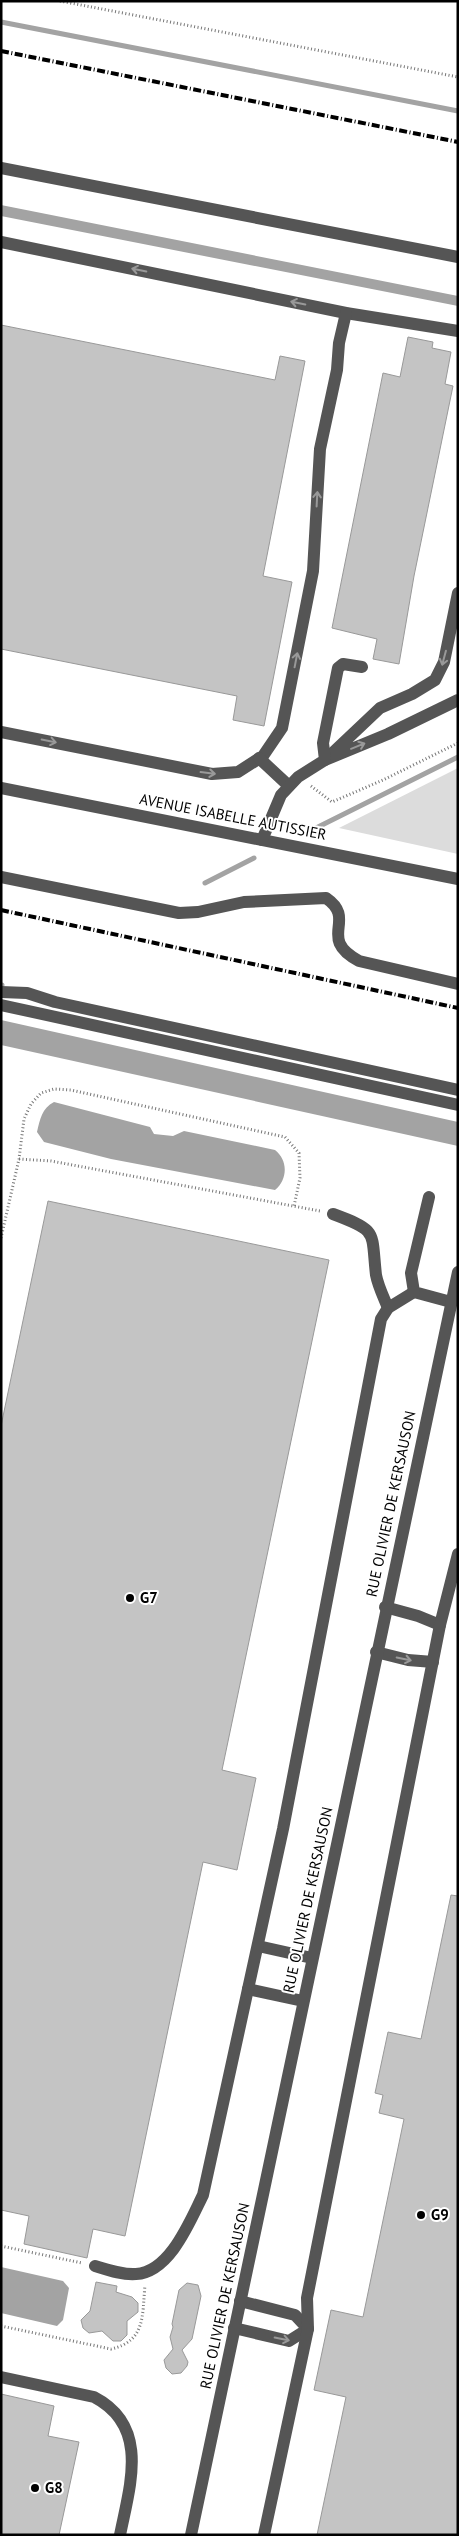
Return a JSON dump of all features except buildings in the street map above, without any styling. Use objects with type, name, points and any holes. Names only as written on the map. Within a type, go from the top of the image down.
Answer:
[{"type":"street","points":[[1,168],[458,257]]},
{"type":"street","points":[[1,242],[346,313],[456,332]]},
{"type":"street","points":[[1,732],[212,774],[238,772],[259,758],[282,728],[313,571],[320,449],[338,370],[339,343],[346,313]]},
{"type":"street","points":[[325,760],[380,708],[412,694],[435,680],[444,662],[458,593]]},
{"type":"street","points":[[325,760],[323,743],[338,668],[343,664],[362,667]]},
{"type":"street","points":[[262,840],[281,795],[298,777],[325,760],[388,734],[458,700]]},
{"type":"street","points":[[259,758],[289,786]]},
{"type":"street","name":"AVENUE ISABELLE AUTISSIER","points":[[1,788],[458,879]]},
{"type":"street","points":[[1,876],[179,913],[198,912],[244,902],[326,898],[334,904],[340,914],[337,934],[339,946],[345,954],[358,961],[458,984]]},
{"type":"street","points":[[1,992],[27,993],[55,1002],[458,1090]]},
{"type":"street","points":[[1,1005],[458,1105]]},
{"type":"street","points":[[414,1292],[412,1272],[429,1197]]},
{"type":"street","points":[[333,1214],[360,1224],[369,1232],[375,1243],[376,1278],[388,1308]]},
{"type":"street","name":"RUE OLIVIER DE KERSAUSON","points":[[191,2535],[385,1607],[458,1272]]},
{"type":"street","points":[[95,2266],[124,2274],[139,2274],[147,2270],[169,2255],[203,2195],[284,1829],[382,1319],[388,1308],[414,1292],[454,1297]]},
{"type":"street","points":[[264,2535],[308,2329],[307,2298],[440,1624],[458,1554]]},
{"type":"street","points":[[385,1607],[440,1624]]},
{"type":"street","points":[[376,1652],[408,1660],[433,1662]]},
{"type":"street","points":[[258,1946],[312,1958]]},
{"type":"street","points":[[248,1989],[303,2001]]},
{"type":"street","points":[[240,2301],[294,2315],[308,2329]]},
{"type":"street","points":[[234,2328],[289,2341],[308,2329]]},
{"type":"street","points":[[1,2377],[94,2397],[107,2404],[119,2417],[129,2438],[134,2464],[120,2535]]},
{"type":"path","points":[[60,1],[458,77]]},
{"type":"path","points":[[298,777],[332,802],[458,744]]},
{"type":"path","points":[[1,1238],[19,1159],[24,1119],[31,1104],[41,1093],[54,1089],[71,1090],[285,1137],[300,1153],[300,1178],[294,1206]]},
{"type":"path","points":[[19,1159],[51,1161],[333,1214]]},
{"type":"path","points":[[1,2246],[95,2266]]},
{"type":"path","points":[[1,2326],[110,2349],[125,2346],[134,2339],[141,2327],[147,2270]]},
{"type":"shaded area","points":[[1,205],[458,296],[458,306],[1,216]]},
{"type":"shaded area","points":[[458,768],[458,854],[339,828]]},
{"type":"shaded area","points":[[1,1020],[458,1122],[458,1146],[1,1045]]},
{"type":"shaded area","points":[[54,1102],[150,1127],[154,1134],[173,1136],[184,1131],[275,1150],[284,1164],[284,1175],[275,1190],[111,1159],[44,1142],[37,1132],[39,1123],[44,1111]]},
{"type":"shaded area","points":[[1,2267],[63,2281],[69,2288],[63,2320],[57,2326],[1,2313]]},
{"type":"waterway","points":[[1,22],[458,111]]},
{"type":"waterway","points":[[308,832],[458,757]]},
{"type":"waterway","points":[[205,883],[254,858]]},
{"type":"railway","points":[[1,51],[458,142]]},
{"type":"railway","points":[[1,910],[458,1008]]},
{"type":"place","name":"G7","points":[[130,1598]]},
{"type":"place","name":"G9","points":[[421,2215]]},
{"type":"place","name":"G8","points":[[35,2488]]}]
